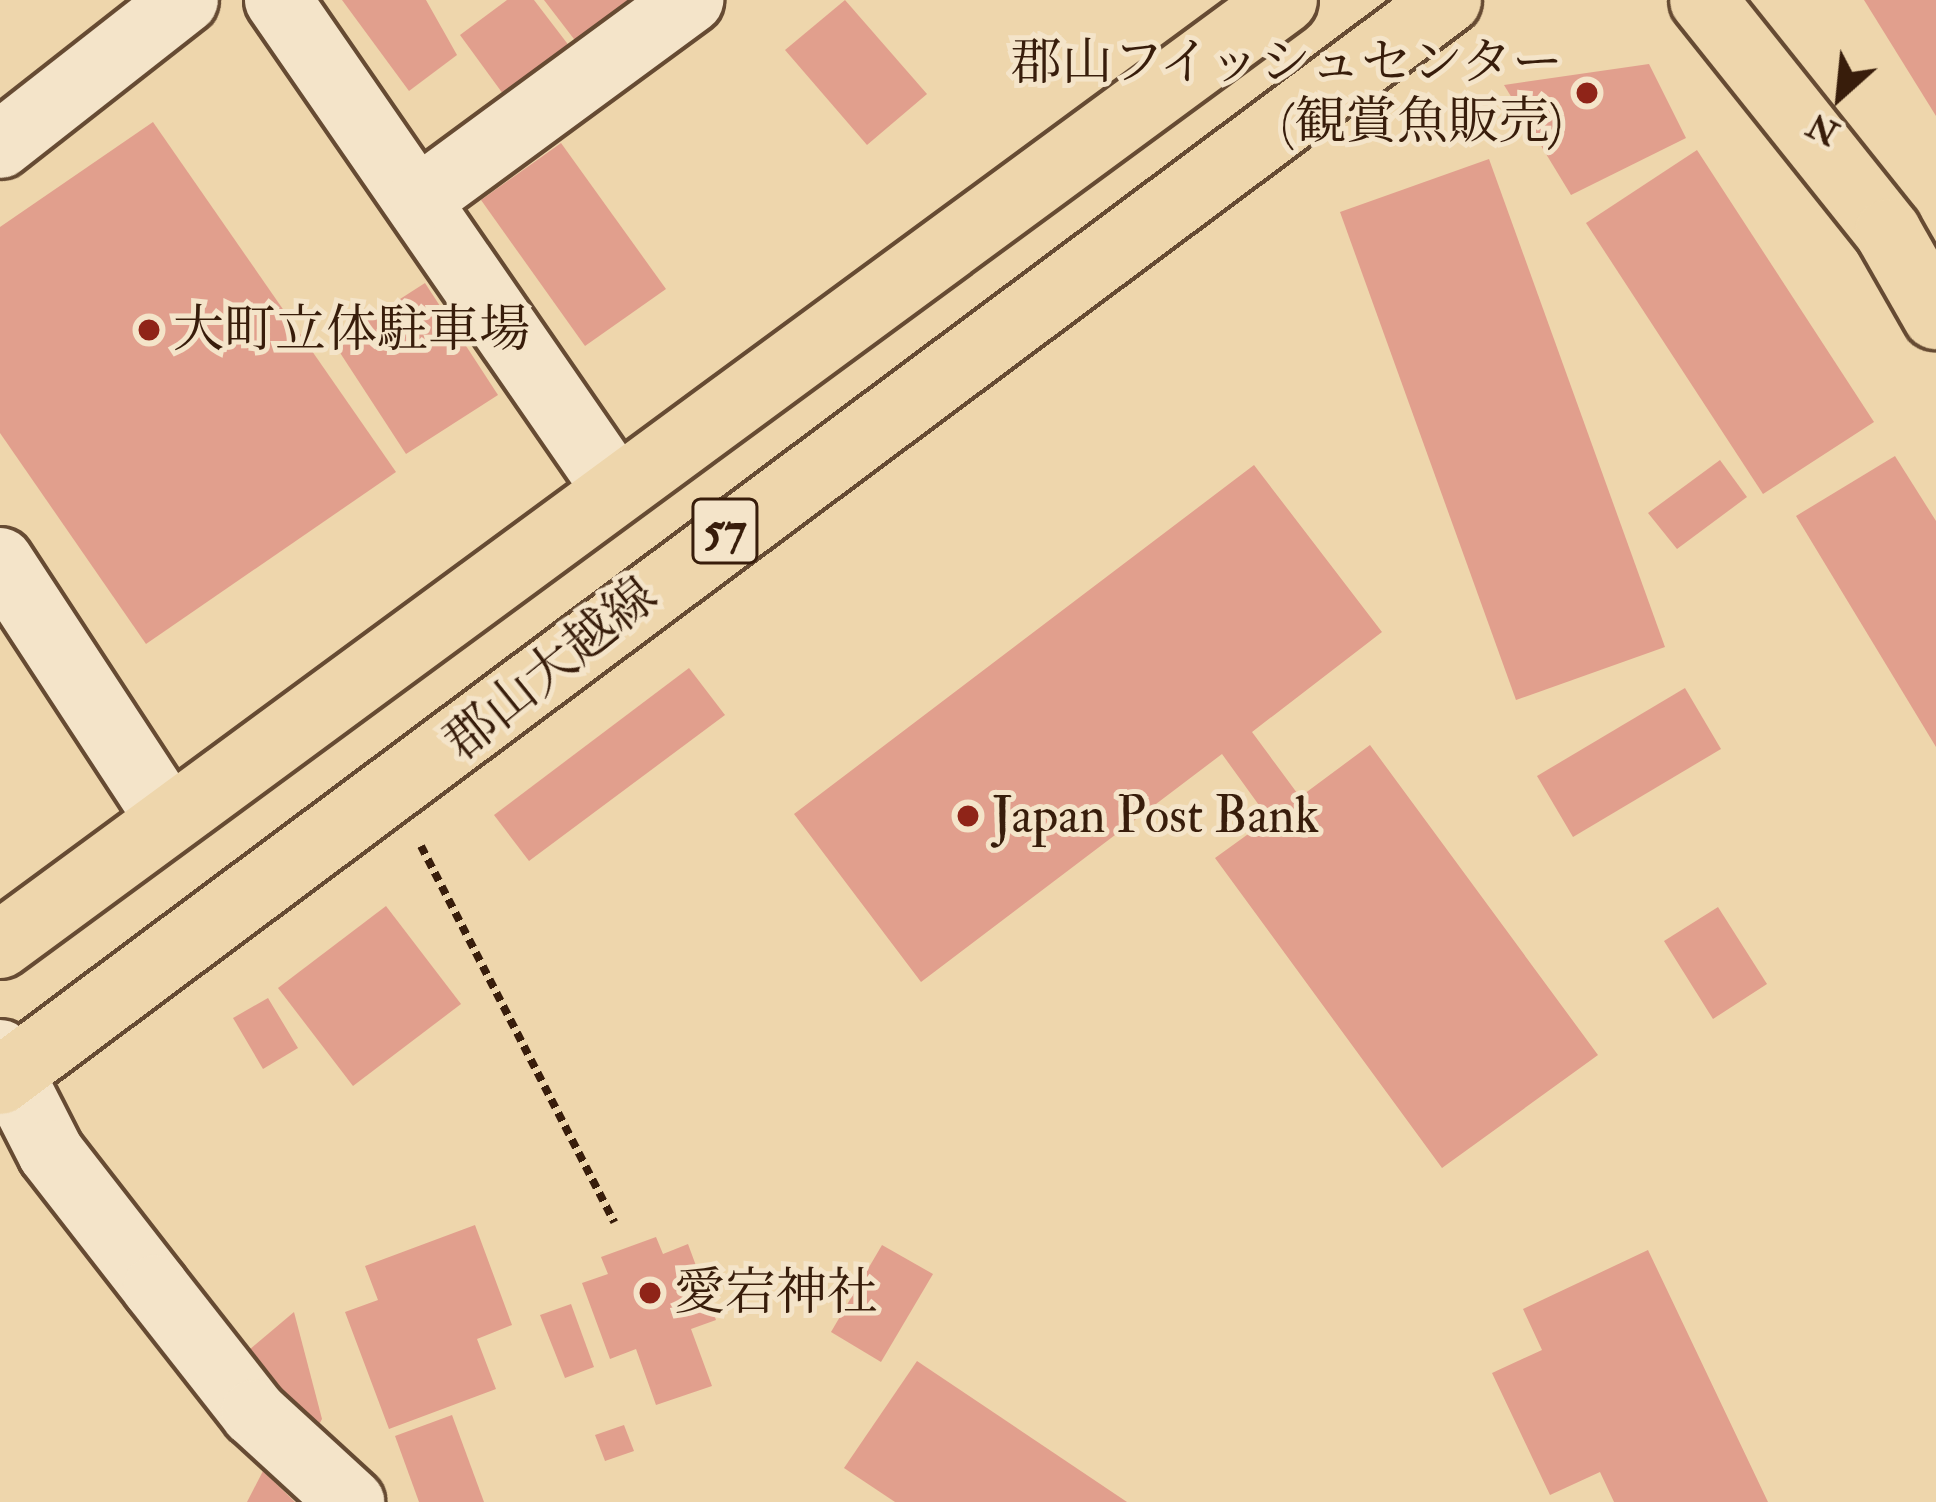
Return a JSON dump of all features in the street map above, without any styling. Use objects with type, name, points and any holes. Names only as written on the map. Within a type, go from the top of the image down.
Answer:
[{"type":"main road","name":"郡山大越線","points":[[0,945],[1284,0]]},
{"type":"main road","name":"郡山大越線","points":[[4,1069],[396,796],[677,566],[1448,0]]},
{"type":"main road","points":[[1703,0],[1888,232],[1936,316]]},
{"type":"street","points":[[0,145],[185,0]]},
{"type":"street","points":[[278,0],[422,196],[615,488]]},
{"type":"street","points":[[422,196],[690,0]]},
{"type":"street","points":[[0,561],[169,819]]},
{"type":"street","points":[[4,1069],[51,1153],[254,1413],[351,1502]]},
{"type":"path","points":[[396,796],[614,1222]]},
{"type":"building","points":[[342,0],[426,0],[457,55],[409,91]]},
{"type":"building","points":[[507,0],[534,0],[583,64],[517,113],[460,35]]},
{"type":"building","points":[[544,0],[654,0],[587,56]]},
{"type":"building","points":[[845,0],[927,94],[867,145],[785,50]]},
{"type":"building","points":[[1864,0],[1936,0],[1936,116]]},
{"type":"building","points":[[1649,64],[1686,138],[1571,195],[1504,85]]},
{"type":"building","name":"大町立体駐車場","points":[[153,122],[396,472],[146,644],[0,433],[0,227]]},
{"type":"building","points":[[561,143],[666,289],[585,346],[481,200]]},
{"type":"building","points":[[1697,150],[1874,422],[1763,494],[1586,223]]},
{"type":"building","points":[[1489,159],[1665,647],[1516,700],[1340,212]]},
{"type":"building","points":[[425,283],[498,395],[406,454],[333,342]]},
{"type":"building","points":[[1895,456],[1936,521],[1936,747],[1796,516]]},
{"type":"building","points":[[1720,460],[1747,497],[1677,549],[1648,513]]},
{"type":"building","name":"Japan Post Bank","points":[[1254,465],[1382,632],[1252,732],[1300,797],[1370,745],[1598,1055],[1442,1168],[1215,858],[1269,819],[1222,754],[921,982],[794,814]]},
{"type":"building","points":[[689,668],[725,715],[529,861],[494,815]]},
{"type":"building","points":[[1685,688],[1721,749],[1573,837],[1537,776]]},
{"type":"building","points":[[386,906],[461,1004],[353,1086],[278,988]]},
{"type":"building","points":[[1718,907],[1767,984],[1713,1019],[1664,941]]},
{"type":"building","points":[[268,998],[298,1048],[263,1069],[233,1018]]},
{"type":"building","points":[[475,1225],[512,1325],[477,1339],[496,1389],[389,1429],[345,1312],[378,1300],[365,1266]]},
{"type":"building","points":[[656,1237],[663,1254],[688,1244],[716,1320],[691,1329],[712,1386],[656,1405],[636,1349],[610,1359],[582,1283],[608,1274],[601,1257]]},
{"type":"building","points":[[882,1245],[933,1274],[881,1362],[831,1332]]},
{"type":"building","points":[[1648,1250],[1768,1502],[1614,1502],[1600,1472],[1550,1495],[1492,1373],[1542,1350],[1523,1309]]},
{"type":"building","points":[[571,1304],[594,1367],[565,1378],[540,1315]]},
{"type":"building","points":[[294,1312],[322,1419],[316,1430],[249,1350]]},
{"type":"building","points":[[917,1361],[1127,1502],[895,1502],[844,1468]]},
{"type":"building","points":[[452,1415],[484,1502],[419,1502],[395,1436]]},
{"type":"building","points":[[624,1425],[634,1451],[605,1461],[595,1435]]},
{"type":"building","points":[[263,1471],[295,1502],[247,1502]]},
{"type":"place","name":"郡山フイッシュセンター (観賞魚販売)","points":[[1587,93]]},
{"type":"place","name":"大町立体駐車場","points":[[149,330]]},
{"type":"place","name":"Japan Post Bank","points":[[968,816]]},
{"type":"place","name":"愛宕神社","points":[[650,1293]]}]
